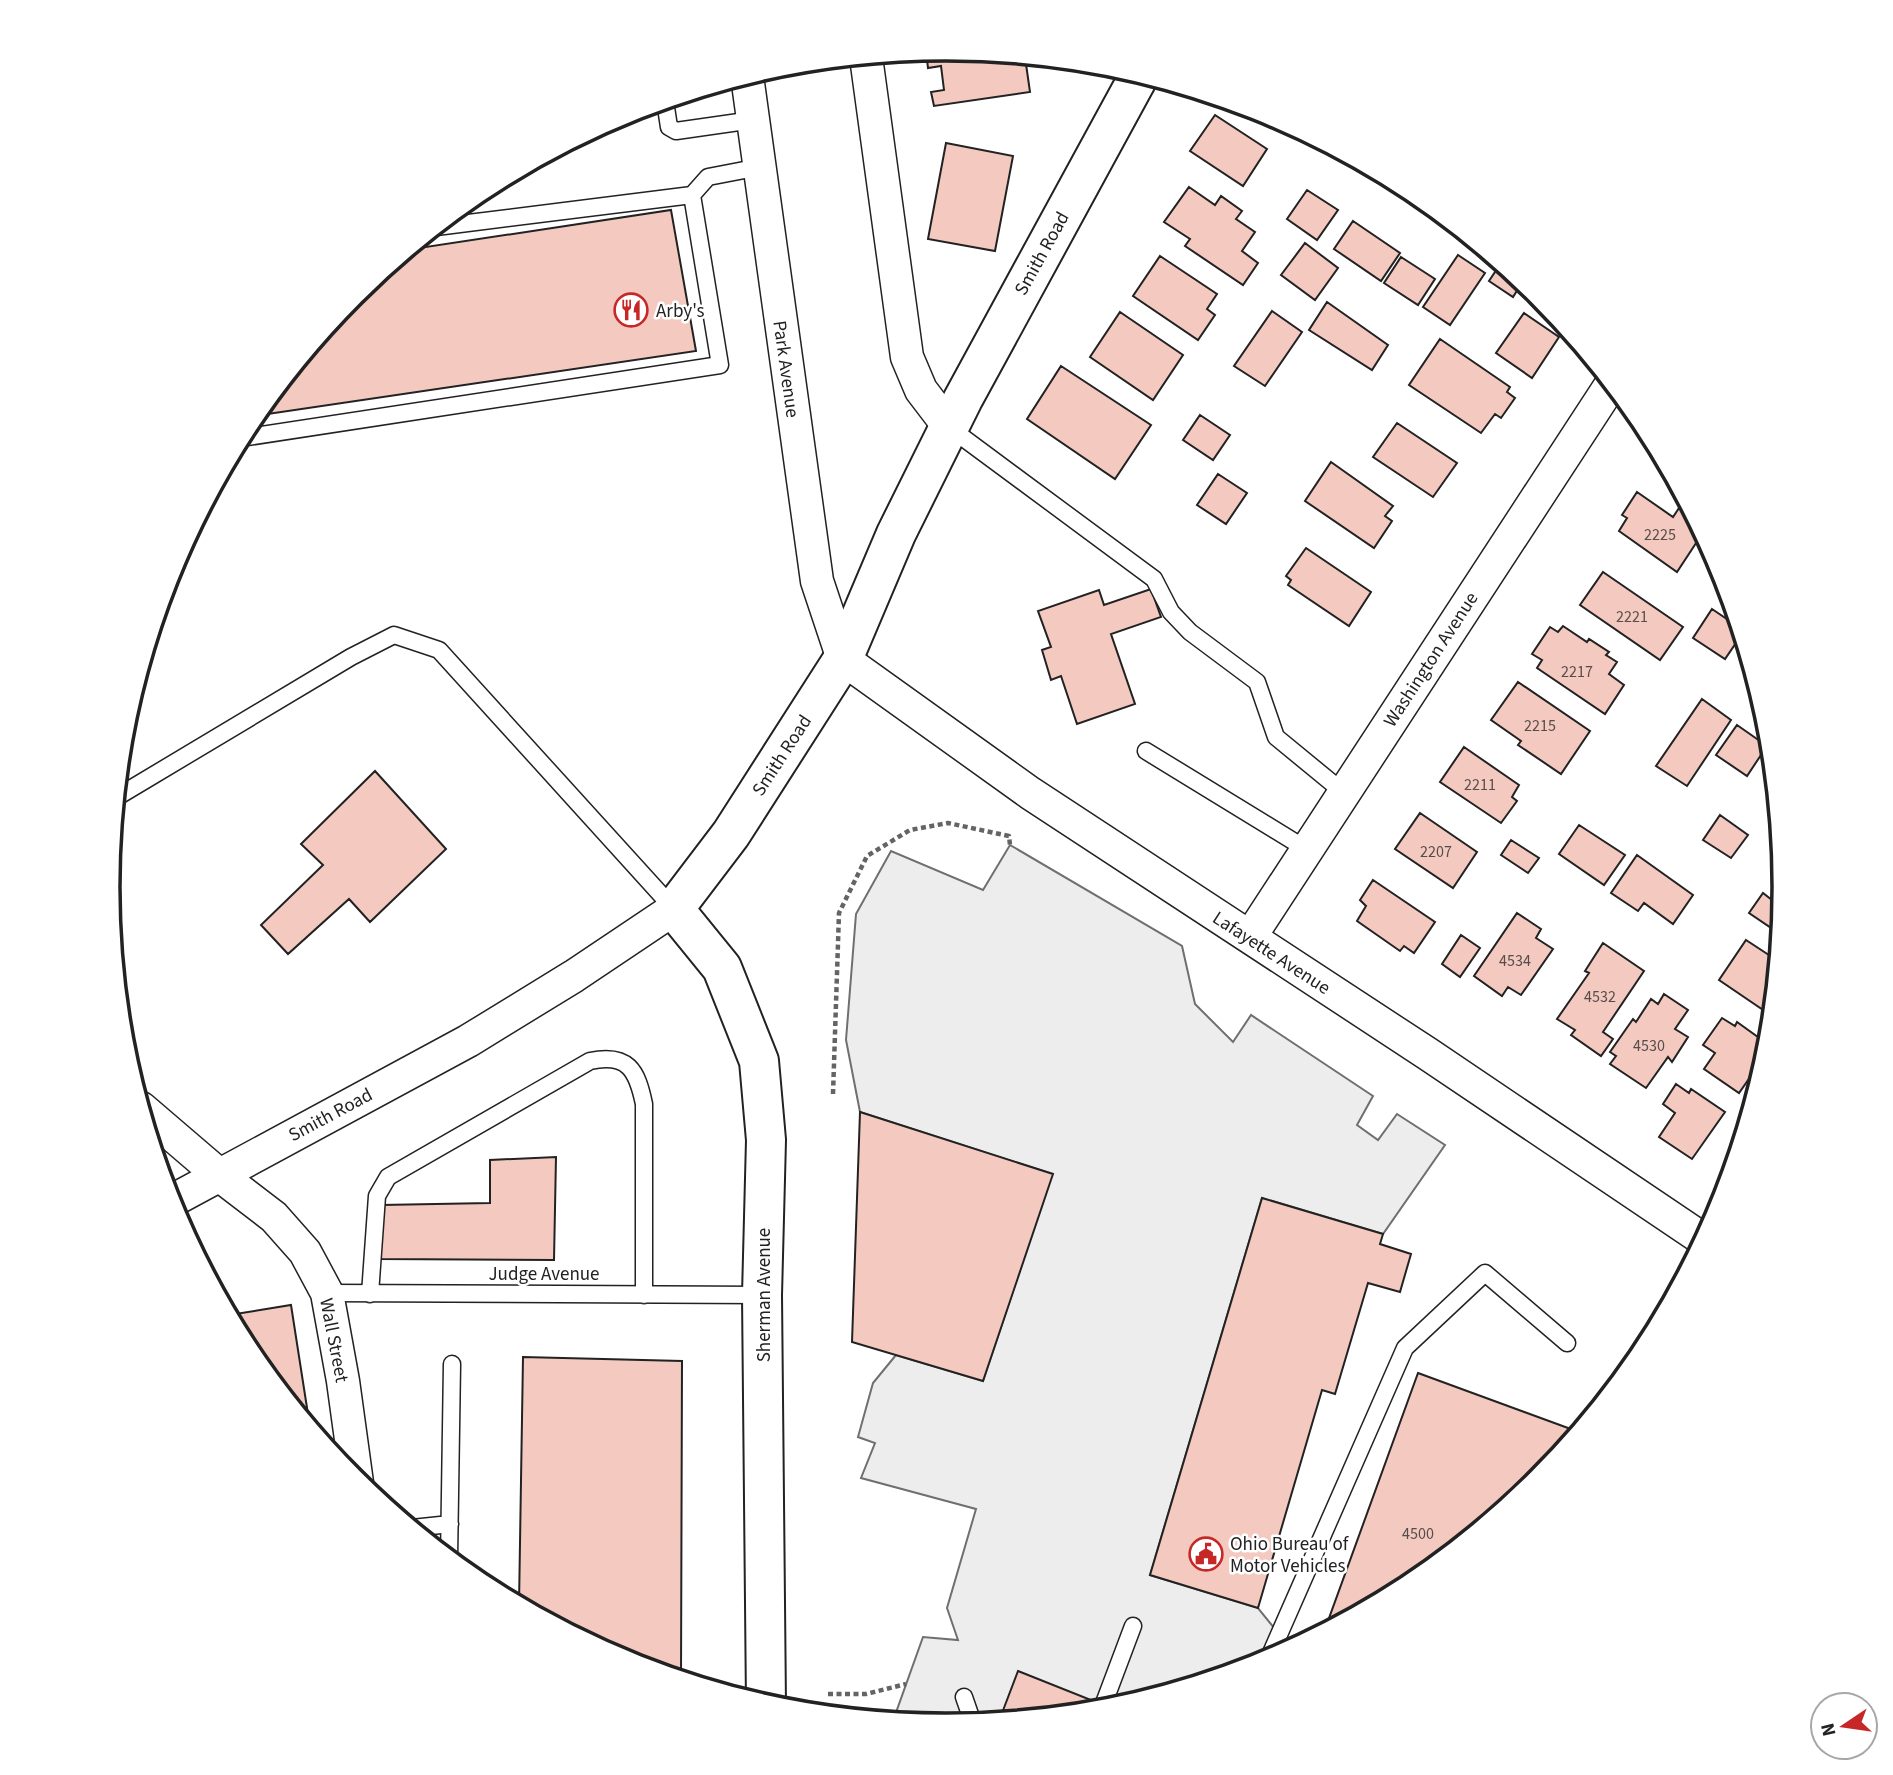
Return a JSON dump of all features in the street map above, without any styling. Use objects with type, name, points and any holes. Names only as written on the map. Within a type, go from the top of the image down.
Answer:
[{"type":"main road","name":"Smith Road","points":[[674,909],[731,834],[843,659],[896,534],[1008,314],[1135,83]]},
{"type":"main road","name":"Sherman Avenue","points":[[674,909],[722,968],[759,1061],[766,1140],[762,1295],[766,1694]]},
{"type":"street","points":[[867,65],[907,358],[921,390],[950,428]]},
{"type":"street","name":"Park Avenue","points":[[748,85],[817,581],[843,659]]},
{"type":"street","name":"Washington Avenue","points":[[1250,937],[1607,391]]},
{"type":"street","name":"Lafayette Avenue","points":[[843,659],[1030,793],[1696,1235]]},
{"type":"street","name":"Smith Road","points":[[180,1196],[468,1041],[574,976],[674,909]]},
{"type":"street","name":"Wall Street","points":[[153,1119],[274,1217],[306,1252],[327,1293],[343,1381],[353,1463]]},
{"type":"lane","points":[[666,110],[669,127],[676,131],[753,120]]},
{"type":"lane","points":[[454,225],[692,195],[708,177],[760,167]]},
{"type":"lane","points":[[254,436],[720,365],[692,195]]},
{"type":"lane","points":[[950,428],[1154,579],[1171,612],[1190,632],[1258,682],[1276,737],[1343,792]]},
{"type":"lane","points":[[126,792],[351,657],[394,635],[439,650],[674,909]]},
{"type":"lane","points":[[1146,751],[1307,849]]},
{"type":"lane","points":[[370,1294],[377,1196],[388,1177],[590,1060],[607,1057],[624,1062],[639,1077],[643,1104],[644,1295]]},
{"type":"lane","points":[[1274,1646],[1405,1348],[1485,1273],[1567,1343]]},
{"type":"lane","name":"Judge Avenue","points":[[327,1293],[762,1295]]},
{"type":"lane","points":[[450,1547],[452,1364]]},
{"type":"lane","points":[[424,1527],[450,1524]]},
{"type":"lane","points":[[1106,1698],[1133,1626]]},
{"type":"lane","points":[[964,1697],[970,1713]]},
{"type":"path","points":[[834,1094],[838,912],[867,856],[911,830],[948,823],[1009,836],[1010,845]]},
{"type":"path","points":[[828,1694],[866,1694],[906,1684]]},
{"type":"shaded area","points":[[1010,845],[1182,946],[1195,1004],[1233,1042],[1251,1015],[1373,1096],[1357,1125],[1378,1140],[1397,1114],[1445,1145],[1383,1234],[1262,1198],[1150,1575],[1258,1608],[1285,1641],[1212,1670],[1108,1698],[1001,1712],[896,1712],[923,1637],[958,1640],[947,1608],[976,1509],[861,1478],[875,1443],[858,1437],[873,1383],[896,1355],[983,1381],[1052,1174],[860,1112],[846,1040],[856,914],[891,851],[983,890]]},
{"type":"building","points":[[946,61],[1026,65],[1030,92],[934,106],[931,92],[944,90],[941,66],[928,68],[927,62]]},
{"type":"building","points":[[1215,115],[1267,149],[1243,186],[1190,151]]},
{"type":"building","points":[[946,143],[1013,156],[995,251],[928,239]]},
{"type":"building","points":[[1189,187],[1215,205],[1221,196],[1242,211],[1236,219],[1255,232],[1242,251],[1258,263],[1243,285],[1185,246],[1190,239],[1164,222]]},
{"type":"building","points":[[1307,190],[1338,210],[1317,240],[1287,219]]},
{"type":"building","points":[[671,210],[696,351],[270,414],[325,343],[362,303],[425,247]]},
{"type":"building","points":[[1353,221],[1400,253],[1381,281],[1334,249]]},
{"type":"building","points":[[1305,243],[1338,268],[1315,300],[1281,275]]},
{"type":"building","points":[[1458,255],[1485,273],[1450,325],[1423,307]]},
{"type":"building","points":[[1160,256],[1217,294],[1207,309],[1215,315],[1198,340],[1133,296]]},
{"type":"building","points":[[1401,257],[1435,279],[1418,305],[1384,283]]},
{"type":"building","points":[[1496,271],[1517,290],[1513,297],[1489,281]]},
{"type":"building","points":[[1327,302],[1388,345],[1372,370],[1309,330]]},
{"type":"building","points":[[1272,311],[1302,332],[1265,386],[1234,366]]},
{"type":"building","points":[[1120,312],[1183,355],[1153,400],[1090,357]]},
{"type":"building","points":[[1524,313],[1559,337],[1532,378],[1496,353]]},
{"type":"building","points":[[1440,339],[1510,387],[1507,392],[1515,398],[1501,418],[1495,414],[1481,433],[1409,385]]},
{"type":"building","points":[[1061,366],[1151,425],[1115,479],[1027,419]]},
{"type":"building","points":[[1200,415],[1230,435],[1213,460],[1183,440]]},
{"type":"building","points":[[1397,423],[1457,463],[1433,497],[1373,457]]},
{"type":"building","points":[[1331,462],[1393,506],[1385,516],[1392,521],[1374,548],[1305,501]]},
{"type":"building","points":[[1218,474],[1247,493],[1226,524],[1197,505]]},
{"type":"building","points":[[1637,492],[1673,517],[1679,508],[1681,509],[1697,542],[1677,572],[1619,531],[1627,518],[1622,515]]},
{"type":"building","points":[[1306,548],[1371,592],[1349,626],[1288,585],[1291,580],[1286,576]]},
{"type":"building","points":[[1603,572],[1683,627],[1660,660],[1580,605]]},
{"type":"building","points":[[1151,589],[1161,617],[1111,634],[1135,704],[1077,724],[1061,676],[1051,680],[1042,650],[1051,647],[1038,611],[1099,590],[1104,605]]},
{"type":"building","points":[[1712,609],[1728,620],[1736,643],[1725,659],[1693,638]]},
{"type":"building","points":[[1563,626],[1587,642],[1589,639],[1609,652],[1606,655],[1617,662],[1609,674],[1624,685],[1605,714],[1537,668],[1542,660],[1532,654],[1550,627],[1558,632]]},
{"type":"building","points":[[1518,682],[1590,731],[1561,774],[1518,745],[1521,741],[1491,720]]},
{"type":"building","points":[[1702,699],[1731,720],[1687,786],[1656,766]]},
{"type":"building","points":[[1737,725],[1759,741],[1762,754],[1747,776],[1716,755]]},
{"type":"building","points":[[1464,747],[1519,785],[1512,797],[1517,801],[1501,823],[1440,782]]},
{"type":"building","points":[[375,771],[446,849],[370,922],[349,899],[288,954],[261,925],[323,865],[301,844]]},
{"type":"building","points":[[1420,813],[1477,852],[1453,888],[1395,849]]},
{"type":"building","points":[[1720,815],[1748,835],[1731,858],[1703,840]]},
{"type":"building","points":[[1579,825],[1625,855],[1604,885],[1559,854]]},
{"type":"building","points":[[1511,840],[1539,858],[1528,873],[1501,855]]},
{"type":"building","points":[[1637,855],[1693,895],[1673,924],[1644,903],[1638,911],[1611,893]]},
{"type":"building","points":[[1373,880],[1435,922],[1414,953],[1404,946],[1400,951],[1357,921],[1366,906],[1360,900]]},
{"type":"building","points":[[1763,893],[1772,900],[1772,928],[1749,913]]},
{"type":"building","points":[[1517,913],[1541,929],[1536,938],[1553,949],[1521,995],[1508,987],[1502,996],[1474,976]]},
{"type":"building","points":[[1461,935],[1480,948],[1460,977],[1442,964]]},
{"type":"building","points":[[1746,940],[1770,956],[1763,1010],[1719,980]]},
{"type":"building","points":[[1603,943],[1644,971],[1603,1032],[1613,1039],[1601,1056],[1571,1035],[1575,1030],[1557,1019],[1589,973],[1585,971]]},
{"type":"building","points":[[1664,994],[1688,1010],[1675,1029],[1688,1037],[1672,1062],[1668,1057],[1646,1088],[1610,1064],[1616,1056],[1610,1052],[1633,1019],[1636,1022],[1651,999],[1658,1004]]},
{"type":"building","points":[[1722,1018],[1735,1026],[1737,1022],[1759,1038],[1751,1076],[1739,1093],[1704,1069],[1715,1053],[1703,1045]]},
{"type":"building","points":[[1676,1084],[1689,1093],[1691,1089],[1725,1112],[1692,1159],[1659,1137],[1675,1113],[1663,1104]]},
{"type":"building","points":[[860,1112],[1053,1174],[983,1381],[852,1342]]},
{"type":"building","points":[[556,1157],[554,1260],[379,1259],[381,1205],[490,1203],[490,1160]]},
{"type":"building","points":[[1262,1198],[1383,1234],[1380,1244],[1411,1254],[1400,1292],[1368,1283],[1335,1394],[1322,1390],[1258,1608],[1150,1575]]},
{"type":"building","points":[[291,1305],[307,1410],[259,1347],[239,1313]]},
{"type":"building","points":[[523,1357],[682,1361],[681,1670],[581,1629],[519,1595]]},
{"type":"building","points":[[1418,1373],[1571,1429],[1531,1472],[1449,1543],[1406,1575],[1328,1620]]},
{"type":"building","points":[[1018,1671],[1092,1701],[1054,1707],[1002,1712]]},
{"type":"place","name":"Arby's","points":[[631,310]]},
{"type":"place","name":"Ohio Bureau of Motor Vehicles","points":[[1206,1554]]}]
